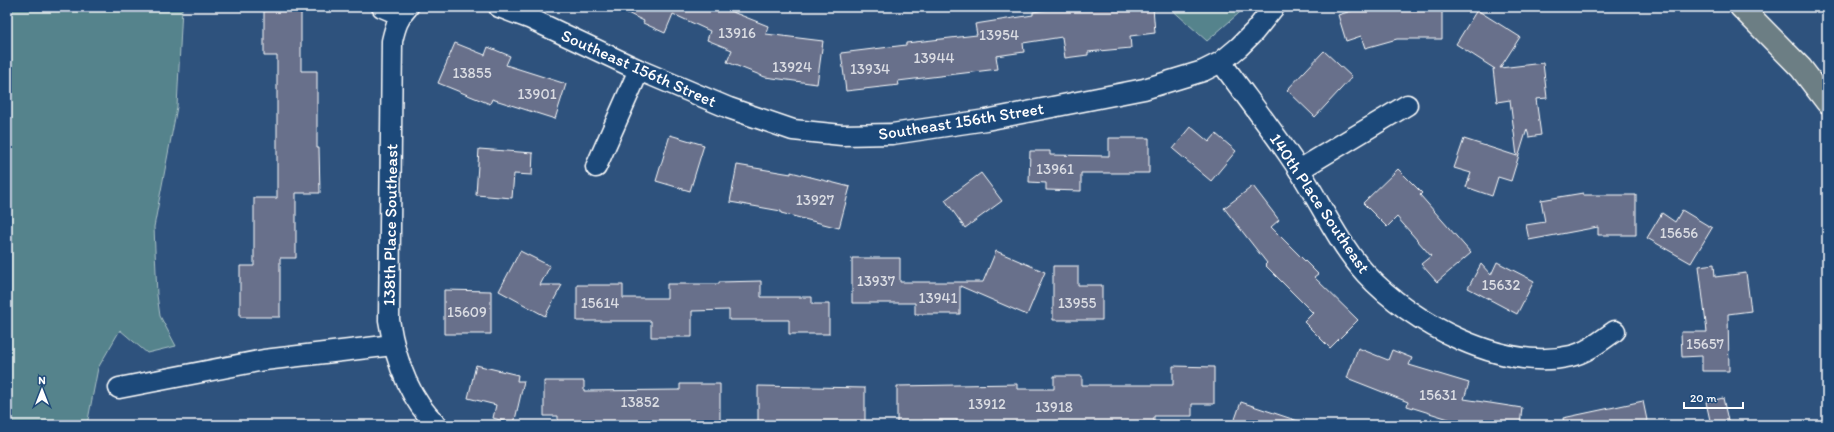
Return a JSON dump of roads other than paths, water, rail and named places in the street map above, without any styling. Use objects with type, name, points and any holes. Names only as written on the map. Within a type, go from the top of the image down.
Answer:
[{"type":"main road","points":[[1741,7],[1801,68],[1827,102]]},
{"type":"street","points":[[382,7],[404,11]]},
{"type":"street","name":"Southeast 156th Street","points":[[499,7],[534,13],[639,70],[729,108],[793,130],[842,134],[892,134],[986,120],[1144,89],[1203,71],[1222,62],[1249,37],[1274,7]]},
{"type":"street","name":"138th Place Southeast","points":[[404,11],[395,27],[392,41],[389,320],[393,345],[407,382],[419,403],[438,425]]},
{"type":"street","name":"140th Place Southeast","points":[[1222,62],[1299,170],[1329,222],[1365,272],[1385,293],[1432,326],[1459,339],[1496,351],[1541,359],[1556,358],[1583,352],[1615,331]]},
{"type":"street","points":[[596,167],[639,70]]},
{"type":"street","points":[[1299,170],[1408,105]]},
{"type":"street","points":[[119,388],[264,360],[393,345]]}]
